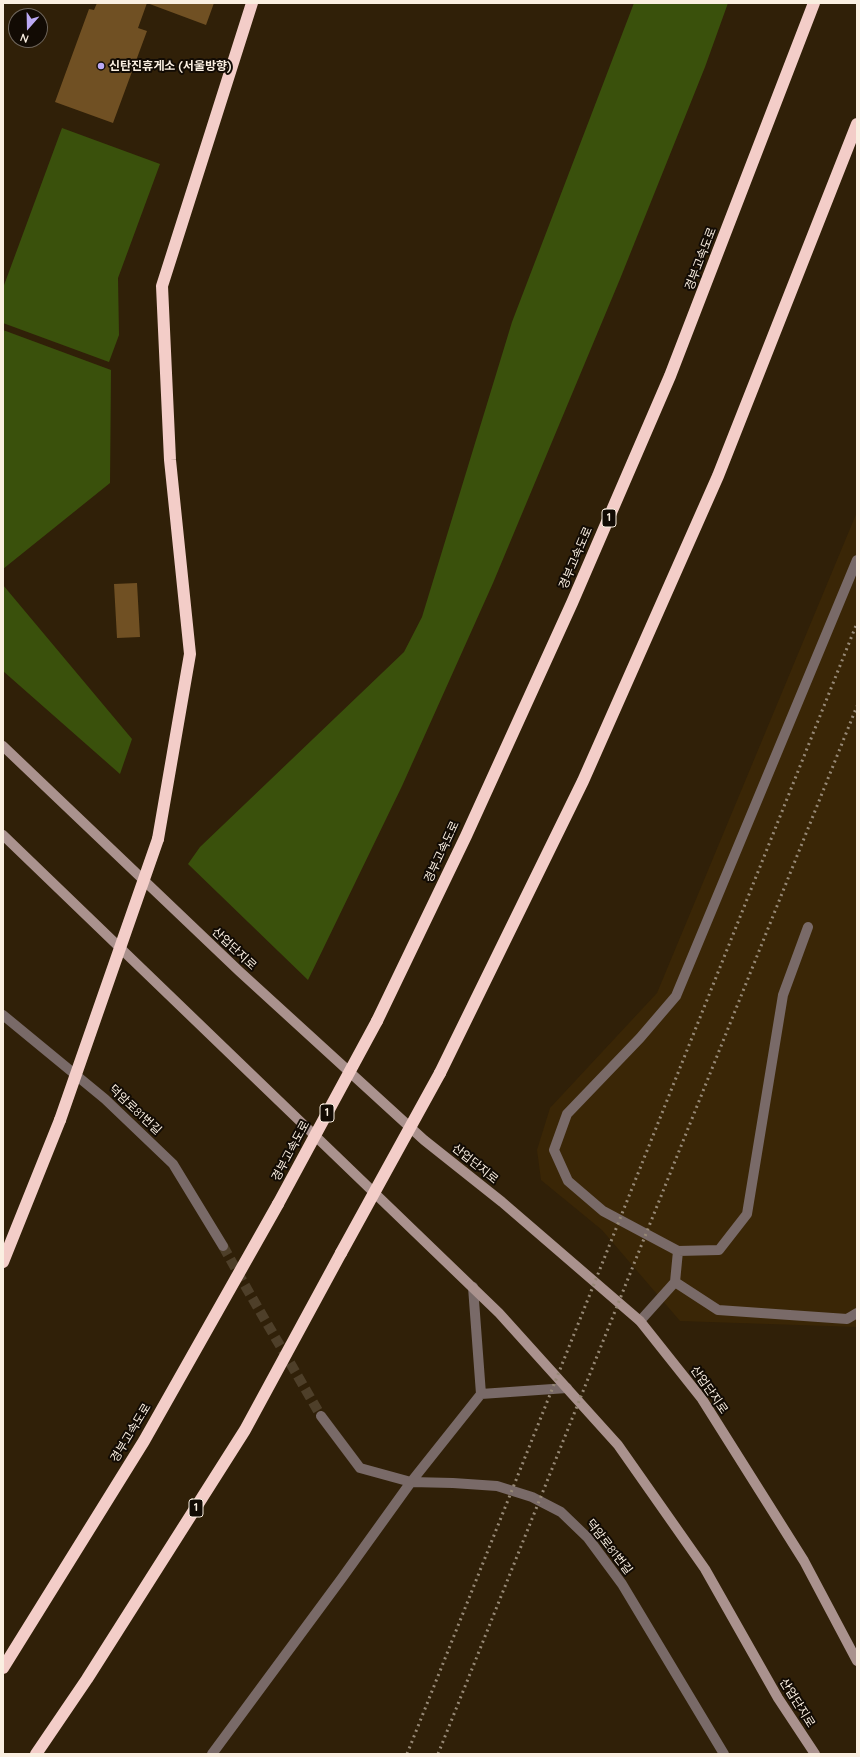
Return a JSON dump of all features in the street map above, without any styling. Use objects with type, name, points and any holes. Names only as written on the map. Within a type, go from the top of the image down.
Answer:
[{"type":"highway","points":[[3,1262],[60,1120],[158,839],[190,654],[170,460],[162,286],[252,3]]},
{"type":"highway","name":"경부고속도로","points":[[3,1668],[144,1441],[278,1204],[377,1021],[466,836],[568,611],[670,376],[814,3]]},
{"type":"highway","name":"1","points":[[36,1754],[87,1679],[245,1430],[440,1073],[583,781],[715,484],[857,124]]},
{"type":"main road","name":"산업단지로","points":[[3,746],[239,971],[424,1140],[502,1202],[640,1321],[702,1399],[804,1561],[857,1661]]},
{"type":"main road","name":"산업단지로","points":[[3,835],[500,1312],[618,1445],[705,1569],[778,1698],[815,1754]]},
{"type":"street","points":[[808,927],[783,995],[747,1214],[719,1250],[678,1250],[603,1211],[568,1181],[554,1150],[567,1114],[640,1038],[676,996],[857,560]]},
{"type":"street","name":"덕암로81번길","points":[[3,1015],[105,1099],[173,1164],[223,1246]]},
{"type":"street","points":[[640,1321],[675,1282],[678,1250]]},
{"type":"street","points":[[675,1282],[718,1310],[847,1319],[857,1313]]},
{"type":"street","points":[[212,1754],[411,1482],[481,1394],[473,1287]]},
{"type":"street","points":[[481,1394],[567,1388]]},
{"type":"street","name":"덕암로81번길","points":[[321,1416],[360,1468],[411,1482],[453,1482],[497,1486],[532,1497],[561,1512],[588,1538],[622,1584],[724,1754]]},
{"type":"shaded area","points":[[857,512],[857,1327],[680,1321],[602,1230],[541,1180],[537,1150],[550,1108],[657,993]]},
{"type":"green space","points":[[634,3],[728,3],[705,67],[620,279],[493,583],[402,786],[308,980],[188,864],[200,847],[404,652],[422,617],[512,322]]},
{"type":"green space","points":[[62,128],[160,164],[118,278],[119,335],[109,362],[3,323],[3,288]]},
{"type":"green space","points":[[3,330],[111,370],[110,483],[3,569]]},
{"type":"green space","points":[[3,585],[132,739],[120,774],[3,671]]},
{"type":"building","name":"신탄진휴게소 (서울방향)","points":[[97,3],[147,3],[138,28],[147,31],[113,123],[55,102],[89,9],[94,10]]},
{"type":"building","points":[[147,3],[214,3],[206,25]]},
{"type":"building","points":[[137,583],[140,637],[117,638],[114,584]]},
{"type":"tunnel","points":[[223,1246],[321,1416]]},
{"type":"railway","points":[[407,1754],[857,623]]},
{"type":"railway","points":[[438,1754],[857,706]]},
{"type":"place","name":"신탄진휴게소 (서울방향)","points":[[101,66]]}]
